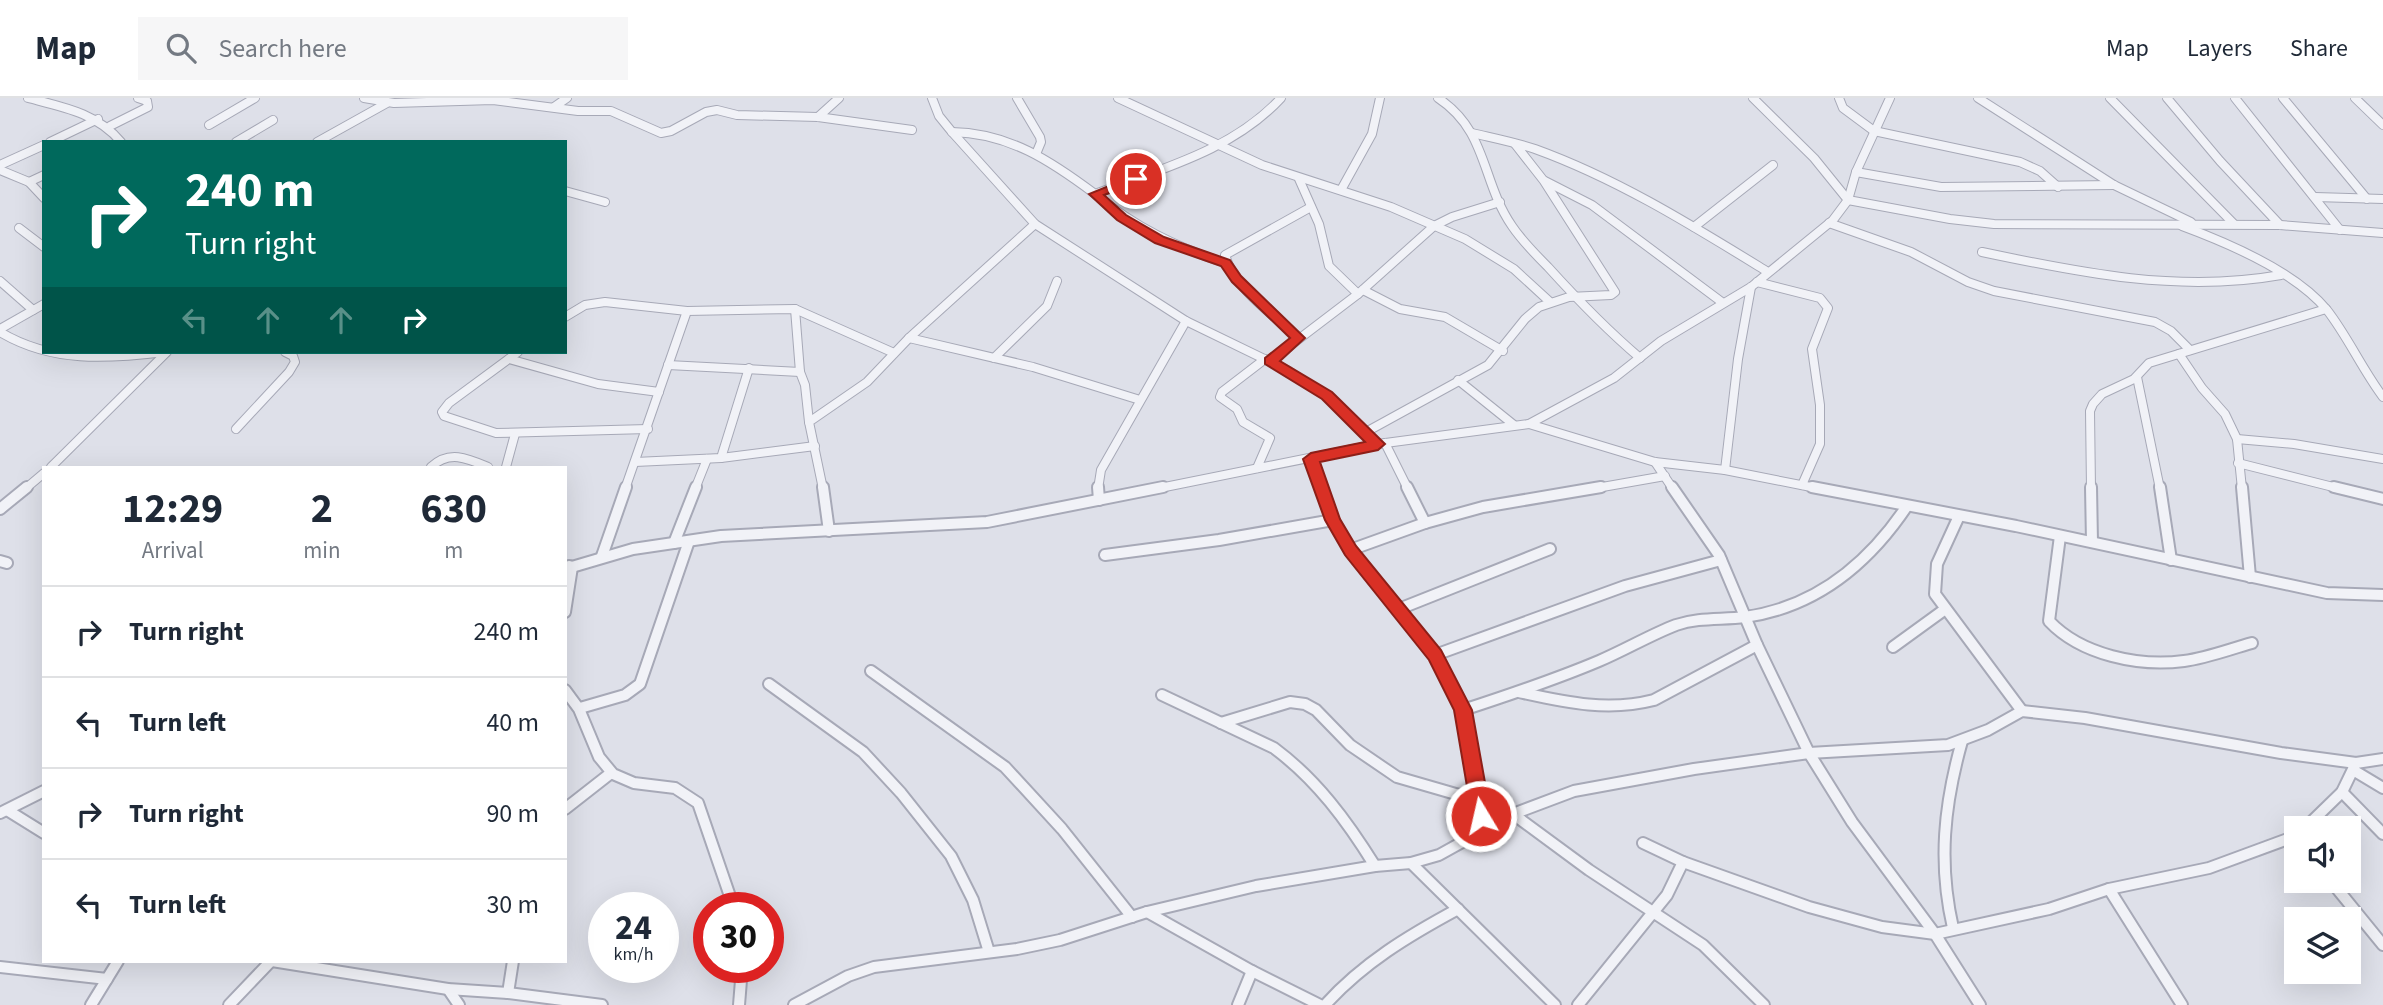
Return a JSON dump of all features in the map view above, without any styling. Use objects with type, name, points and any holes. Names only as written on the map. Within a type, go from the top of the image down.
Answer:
[{"type":"street","points":[[28,98],[98,119],[110,126],[120,140]]},
{"type":"street","points":[[110,126],[148,107],[147,101],[138,98]]},
{"type":"street","points":[[209,125],[255,98]]},
{"type":"street","points":[[364,98],[388,102],[493,100],[611,111],[660,133],[671,131],[712,110],[747,116],[818,117],[912,130]]},
{"type":"street","points":[[554,107],[567,98]]},
{"type":"street","points":[[818,117],[839,98]]},
{"type":"street","points":[[932,98],[939,116],[952,132],[1035,224],[1186,321],[1268,360],[1327,395],[1381,444],[1425,523]]},
{"type":"street","points":[[1017,98],[1040,137],[1041,142],[1036,154]]},
{"type":"street","points":[[1118,98],[1298,179],[1341,190],[1434,226],[1496,256],[1550,302]]},
{"type":"street","points":[[1095,194],[1219,144],[1261,118],[1281,98]]},
{"type":"street","points":[[1341,190],[1372,134],[1380,98]]},
{"type":"street","points":[[1754,98],[1814,158],[1848,200],[1950,219],[1994,223],[2280,225],[2383,233]]},
{"type":"street","points":[[1839,98],[1843,108],[1874,131],[2020,162],[2040,171],[2058,187]]},
{"type":"street","points":[[1529,424],[1614,378],[1640,358],[1754,284],[1829,223],[1848,200],[1856,172],[1890,98]]},
{"type":"street","points":[[1978,98],[2114,185],[2194,223]]},
{"type":"street","points":[[2110,98],[2234,224]]},
{"type":"street","points":[[2167,98],[2280,225]]},
{"type":"street","points":[[2235,98],[2340,230]]},
{"type":"street","points":[[2283,98],[2367,199]]},
{"type":"street","points":[[2355,98],[2383,125]]},
{"type":"street","points":[[1447,99],[1472,133],[1513,227],[1574,297],[1640,358]]},
{"type":"street","points":[[321,140],[388,102]]},
{"type":"street","points":[[54,140],[98,119]]},
{"type":"street","points":[[240,140],[273,121]]},
{"type":"street","points":[[952,132],[986,133],[1009,139],[1036,154],[1095,194],[1121,217],[1159,240],[1225,263]]},
{"type":"street","points":[[1472,133],[1515,144],[1578,167],[1694,227],[1768,272]]},
{"type":"street","points":[[1366,432],[1488,365],[1503,351],[1533,311],[1550,302],[1574,297],[1611,295],[1615,292],[1544,181],[1515,144]]},
{"type":"street","points":[[1,171],[42,146]]},
{"type":"street","points":[[1694,227],[1773,165]]},
{"type":"street","points":[[1,171],[29,182],[42,196]]},
{"type":"street","points":[[1856,172],[1941,187],[2114,185]]},
{"type":"street","points":[[29,182],[42,176]]},
{"type":"street","points":[[1298,179],[1319,224],[1329,266],[1360,292],[1400,309],[1445,317],[1503,351]]},
{"type":"street","points":[[1544,181],[1592,205],[1723,303]]},
{"type":"street","points":[[567,192],[605,202]]},
{"type":"street","points":[[2315,197],[2383,200]]},
{"type":"street","points":[[1257,468],[1270,438],[1243,422],[1237,409],[1220,397],[1222,392],[1360,292],[1434,226],[1452,217],[1500,202]]},
{"type":"street","points":[[1298,338],[1236,279],[1225,263],[1225,255],[1311,207]]},
{"type":"street","points":[[1829,223],[1912,252],[1968,282],[1994,291],[2155,322],[2171,331],[2190,350]]},
{"type":"street","points":[[808,422],[851,395],[909,338],[1035,224]]},
{"type":"street","points":[[2176,224],[2221,240],[2310,292],[2326,309],[2381,392]]},
{"type":"street","points":[[19,228],[42,245]]},
{"type":"street","points":[[1982,252],[2042,265],[2148,279],[2235,284],[2281,275]]},
{"type":"street","points":[[0,281],[33,310]]},
{"type":"street","points":[[994,358],[1047,306],[1057,281]]},
{"type":"street","points":[[1726,470],[1738,359],[1754,284]]},
{"type":"street","points":[[1754,284],[1819,299],[1828,308],[1812,349],[1820,405],[1820,444],[1802,485]]},
{"type":"street","points":[[567,316],[585,305],[605,302],[687,311],[795,309],[894,353]]},
{"type":"street","points":[[42,305],[0,330],[24,347],[42,351]]},
{"type":"street","points":[[795,309],[800,372],[805,385],[808,422],[822,478],[829,531]]},
{"type":"street","points":[[2092,542],[2091,405],[2096,397],[2137,377],[2143,366],[2149,363],[2326,309]]},
{"type":"street","points":[[602,556],[687,311]]},
{"type":"street","points":[[1099,500],[1098,478],[1101,470],[1186,321]]},
{"type":"street","points":[[909,338],[1032,366],[1140,400]]},
{"type":"street","points":[[58,354],[148,354]]},
{"type":"street","points":[[52,466],[164,354]]},
{"type":"street","points":[[236,429],[289,372],[295,362],[289,354]]},
{"type":"street","points":[[516,354],[449,403],[442,412],[444,416],[487,432],[515,434],[648,429]]},
{"type":"street","points":[[2179,354],[2202,388],[2225,414],[2237,439],[2250,577]]},
{"type":"street","points":[[509,359],[598,384],[659,392]]},
{"type":"street","points":[[668,365],[800,372]]},
{"type":"street","points":[[721,458],[749,368]]},
{"type":"street","points":[[2137,377],[2158,477],[2171,560]]},
{"type":"street","points":[[1458,380],[1514,425]]},
{"type":"street","points":[[567,567],[602,556],[721,536],[987,522],[1381,444],[1529,424],[1655,462],[1726,470],[2092,542],[2327,593],[2383,595]]},
{"type":"street","points":[[506,466],[515,434]]},
{"type":"street","points":[[2237,439],[2294,444],[2383,459]]},
{"type":"street","points":[[635,462],[721,458],[815,446]]},
{"type":"street","points":[[432,466],[445,457],[456,455],[485,466]]},
{"type":"street","points":[[674,543],[707,459]]},
{"type":"street","points":[[1311,459],[1333,520],[1350,550],[1435,655],[1463,710],[1483,832]]},
{"type":"street","points":[[1655,462],[1721,560],[1757,645],[1809,753],[1859,832],[1935,934],[1980,1005]]},
{"type":"street","points":[[2238,463],[2383,499]]},
{"type":"street","points":[[0,509],[42,475]]},
{"type":"street","points":[[1350,550],[1425,523],[1500,503],[1665,476]]},
{"type":"street","points":[[1463,710],[1519,692],[1682,624],[1716,617],[1745,617],[1805,602],[1852,573],[1870,556],[1907,506]]},
{"type":"street","points":[[1959,516],[1942,546],[1933,578],[1935,594],[1944,610],[2022,711]]},
{"type":"street","points":[[1105,555],[1219,540],[1333,520]]},
{"type":"street","points":[[2060,536],[2049,621],[2055,630],[2074,642],[2104,652],[2165,662],[2183,661],[2252,643]]},
{"type":"street","points":[[580,708],[625,695],[640,684],[688,541]]},
{"type":"street","points":[[1399,609],[1550,549]]},
{"type":"street","points":[[1435,655],[1625,586],[1721,560]]},
{"type":"street","points":[[1893,647],[1944,610]]},
{"type":"street","points":[[1519,692],[1590,708],[1640,705],[1654,701],[1757,645]]},
{"type":"street","points":[[871,671],[1005,767],[1062,829],[1132,917]]},
{"type":"street","points":[[769,684],[871,759],[927,825],[945,847],[960,873],[980,919],[989,952]]},
{"type":"street","points":[[567,692],[580,708],[611,773],[628,781],[672,785],[687,792],[698,803],[729,892]]},
{"type":"street","points":[[1162,695],[1274,748],[1300,768],[1343,817],[1375,866]]},
{"type":"street","points":[[1221,723],[1290,702],[1305,704],[1350,745],[1387,772],[1480,801]]},
{"type":"street","points":[[794,1005],[848,976],[874,967],[1060,940],[1147,912],[1256,886],[1375,866],[1411,863],[1439,855],[1513,814],[1574,791],[1694,769],[1809,753],[1929,748],[1962,741],[2022,711],[2085,718],[2355,766],[2383,758]]},
{"type":"street","points":[[1953,928],[1945,895],[1942,847],[1945,805],[1962,741]]},
{"type":"street","points":[[2355,766],[2383,789]]},
{"type":"street","points":[[2317,816],[2342,792],[2355,766]]},
{"type":"street","points":[[567,807],[611,773]]},
{"type":"street","points":[[3,812],[42,792]]},
{"type":"street","points":[[2342,792],[2383,834]]},
{"type":"street","points":[[3,812],[42,832]]},
{"type":"street","points":[[1513,814],[1653,914],[1703,945],[1764,1005]]},
{"type":"street","points":[[1643,842],[1683,862],[1833,914],[1907,932],[1935,934],[2049,909],[2109,889],[2209,868],[2284,841]]},
{"type":"street","points":[[1578,1005],[1653,914],[1676,880],[1683,862]]},
{"type":"street","points":[[1411,863],[1555,1005]]},
{"type":"street","points":[[2109,889],[2182,1005]]},
{"type":"street","points":[[2341,893],[2383,945]]},
{"type":"street","points":[[1147,912],[1252,971],[1323,1005],[1364,964],[1390,945],[1458,909]]},
{"type":"street","points":[[91,1005],[117,963]]},
{"type":"street","points":[[229,1005],[269,963]]},
{"type":"street","points":[[508,993],[513,963]]},
{"type":"street","points":[[305,964],[448,989],[508,993],[602,1005]]},
{"type":"street","points":[[0,967],[107,979]]},
{"type":"street","points":[[1238,1005],[1252,971]]},
{"type":"street","points":[[739,1005],[741,983]]},
{"type":"street","points":[[448,989],[459,1005]]},
{"type":"route","points":[[1136,179],[1095,194],[1121,217],[1159,240],[1225,263],[1236,279],[1298,338],[1270,361],[1327,395],[1378,444],[1311,459],[1333,520],[1350,550],[1435,655],[1463,710],[1481,816]]}]
